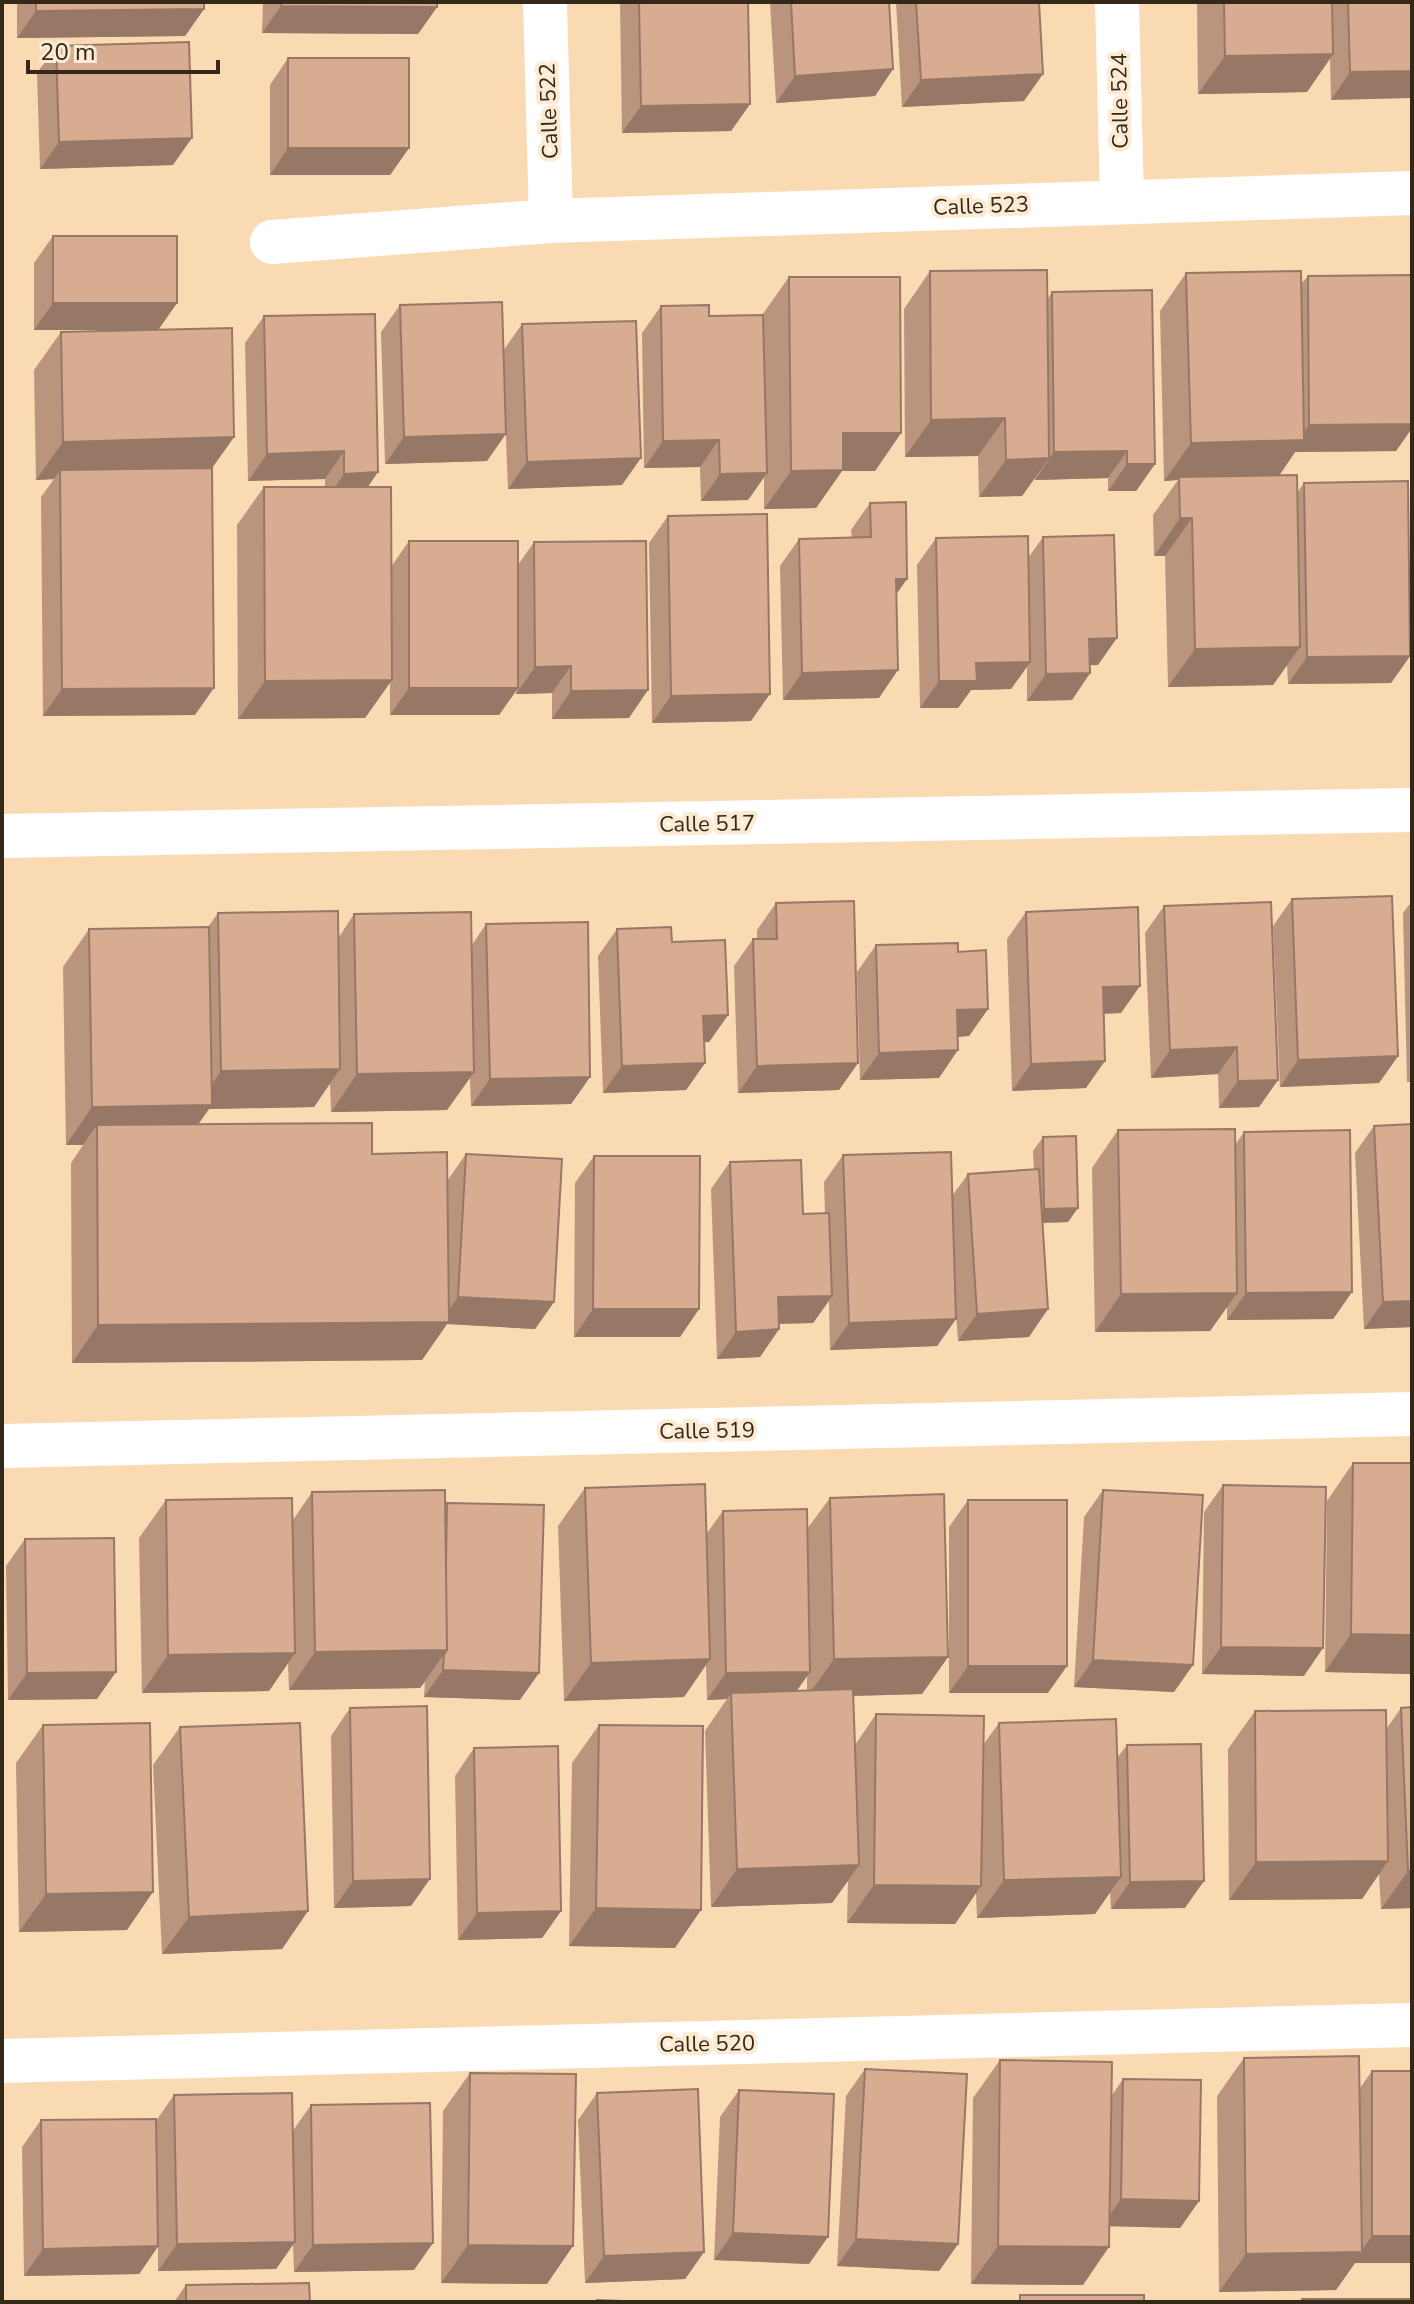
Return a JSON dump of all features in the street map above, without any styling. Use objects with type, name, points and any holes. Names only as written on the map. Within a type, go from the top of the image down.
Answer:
[{"type":"street","name":"Calle 522","points":[[545,2],[551,221]]},
{"type":"street","name":"Calle 524","points":[[1117,2],[1122,200]]},
{"type":"street","name":"Calle 523","points":[[272,242],[551,221],[1122,200],[1412,193]]},
{"type":"street","name":"Calle 517","points":[[2,836],[1412,810]]},
{"type":"street","name":"Calle 519","points":[[2,1446],[1412,1414]]},
{"type":"street","name":"Calle 520","points":[[2,2061],[1412,2025]]},
{"type":"building","points":[[36,2],[204,2],[204,9],[36,11]]},
{"type":"building","points":[[282,2],[437,2],[437,7],[281,6]]},
{"type":"building","points":[[639,2],[748,2],[750,104],[641,106]]},
{"type":"building","points":[[791,2],[889,2],[893,69],[795,76]]},
{"type":"building","points":[[916,2],[1039,2],[1043,74],[921,80]]},
{"type":"building","points":[[1224,2],[1332,2],[1333,54],[1225,56]]},
{"type":"building","points":[[1348,2],[1412,2],[1412,71],[1350,72]]},
{"type":"building","points":[[189,42],[192,138],[59,142],[56,46]]},
{"type":"building","points":[[288,58],[409,58],[409,148],[288,148]]},
{"type":"building","points":[[53,236],[177,236],[177,303],[53,303]]},
{"type":"building","points":[[1047,270],[1049,458],[1006,460],[1005,418],[931,420],[930,271]]},
{"type":"building","points":[[1301,271],[1304,440],[1191,443],[1186,273]]},
{"type":"building","points":[[1412,275],[1412,424],[1309,425],[1308,276]]},
{"type":"building","points":[[789,277],[900,277],[901,433],[843,433],[843,470],[791,471]]},
{"type":"building","points":[[1152,290],[1155,464],[1127,464],[1127,451],[1054,452],[1052,292]]},
{"type":"building","points":[[502,302],[506,434],[404,437],[400,305]]},
{"type":"building","points":[[709,305],[709,316],[763,315],[767,473],[720,474],[719,440],[663,441],[661,306]]},
{"type":"building","points":[[375,314],[378,472],[344,474],[344,451],[267,454],[264,316]]},
{"type":"building","points":[[636,321],[641,458],[527,462],[522,324]]},
{"type":"building","points":[[232,328],[234,437],[63,442],[61,332]]},
{"type":"building","points":[[212,468],[214,688],[62,689],[60,470]]},
{"type":"building","points":[[1297,475],[1300,647],[1195,649],[1192,518],[1180,518],[1179,477]]},
{"type":"building","points":[[1408,481],[1410,656],[1307,657],[1304,483]]},
{"type":"building","points":[[264,487],[391,487],[392,680],[265,681]]},
{"type":"building","points":[[906,502],[907,579],[896,579],[898,670],[802,673],[799,539],[871,537],[870,503]]},
{"type":"building","points":[[767,514],[770,694],[671,696],[668,516]]},
{"type":"building","points":[[1114,535],[1117,638],[1089,639],[1090,673],[1046,674],[1043,537]]},
{"type":"building","points":[[1028,536],[1030,662],[976,663],[977,681],[939,681],[936,538]]},
{"type":"building","points":[[409,541],[518,541],[518,688],[409,688]]},
{"type":"building","points":[[646,541],[648,690],[571,691],[571,666],[535,667],[534,542]]},
{"type":"building","points":[[1392,896],[1398,1056],[1298,1060],[1292,899]]},
{"type":"building","points":[[854,901],[858,1063],[757,1066],[753,939],[777,939],[776,903]]},
{"type":"building","points":[[1271,902],[1278,1080],[1238,1081],[1237,1047],[1170,1050],[1164,906]]},
{"type":"building","points":[[1138,907],[1140,986],[1103,987],[1105,1061],[1031,1064],[1026,912]]},
{"type":"building","points":[[338,911],[340,1069],[221,1071],[218,913]]},
{"type":"building","points":[[471,912],[474,1072],[357,1074],[354,914]]},
{"type":"building","points":[[588,922],[590,1077],[490,1079],[486,924]]},
{"type":"building","points":[[209,927],[212,1105],[92,1107],[89,929]]},
{"type":"building","points":[[671,927],[672,942],[725,940],[728,1015],[703,1016],[705,1063],[622,1066],[617,929]]},
{"type":"building","points":[[958,943],[958,952],[986,950],[988,1009],[957,1010],[958,1050],[879,1053],[876,945]]},
{"type":"building","points":[[372,1123],[372,1154],[447,1152],[449,1322],[98,1325],[97,1125]]},
{"type":"building","points":[[1412,1124],[1412,1301],[1383,1302],[1374,1126]]},
{"type":"building","points":[[1235,1129],[1237,1293],[1121,1294],[1118,1130]]},
{"type":"building","points":[[1350,1130],[1352,1292],[1246,1293],[1244,1132]]},
{"type":"building","points":[[1076,1136],[1078,1208],[1044,1209],[1043,1137]]},
{"type":"building","points":[[951,1152],[956,1319],[849,1323],[843,1155]]},
{"type":"building","points":[[466,1154],[562,1159],[554,1302],[458,1297]]},
{"type":"building","points":[[594,1156],[700,1156],[699,1309],[593,1309]]},
{"type":"building","points":[[801,1160],[803,1214],[829,1213],[832,1296],[778,1297],[779,1329],[736,1332],[730,1162]]},
{"type":"building","points":[[1039,1169],[1048,1309],[977,1314],[968,1174]]},
{"type":"building","points":[[1353,1463],[1412,1463],[1412,1635],[1351,1634]]},
{"type":"building","points":[[705,1484],[710,1659],[591,1663],[585,1488]]},
{"type":"building","points":[[1223,1485],[1326,1487],[1323,1648],[1221,1647]]},
{"type":"building","points":[[445,1490],[447,1650],[315,1652],[312,1492]]},
{"type":"building","points":[[1103,1490],[1203,1495],[1193,1665],[1093,1660]]},
{"type":"building","points":[[944,1494],[948,1657],[834,1659],[830,1498]]},
{"type":"building","points":[[292,1498],[295,1653],[168,1655],[166,1500]]},
{"type":"building","points":[[968,1500],[1067,1500],[1067,1666],[968,1666]]},
{"type":"building","points":[[447,1503],[544,1505],[539,1673],[443,1670],[447,1650]]},
{"type":"building","points":[[807,1509],[810,1672],[726,1673],[723,1511]]},
{"type":"building","points":[[114,1538],[116,1672],[27,1673],[25,1539]]},
{"type":"building","points":[[853,1689],[859,1865],[737,1869],[731,1693]]},
{"type":"building","points":[[427,1706],[430,1879],[353,1881],[350,1708]]},
{"type":"building","points":[[1412,1707],[1412,1871],[1408,1871],[1401,1708]]},
{"type":"building","points":[[1386,1710],[1388,1861],[1256,1862],[1255,1711]]},
{"type":"building","points":[[876,1714],[984,1716],[981,1886],[874,1885]]},
{"type":"building","points":[[1116,1719],[1121,1877],[1004,1880],[999,1723]]},
{"type":"building","points":[[150,1723],[153,1892],[46,1894],[43,1725]]},
{"type":"building","points":[[300,1723],[308,1911],[189,1917],[180,1727]]},
{"type":"building","points":[[599,1725],[703,1726],[701,1910],[596,1908]]},
{"type":"building","points":[[1201,1744],[1204,1881],[1130,1882],[1127,1745]]},
{"type":"building","points":[[558,1746],[561,1911],[477,1913],[474,1748]]},
{"type":"building","points":[[1359,2056],[1362,2252],[1246,2254],[1244,2058]]},
{"type":"building","points":[[1000,2060],[1112,2062],[1109,2247],[998,2246]]},
{"type":"building","points":[[865,2069],[967,2074],[958,2244],[856,2239]]},
{"type":"building","points":[[1372,2071],[1412,2071],[1412,2236],[1372,2236]]},
{"type":"building","points":[[470,2073],[576,2074],[573,2246],[468,2245]]},
{"type":"building","points":[[1123,2079],[1201,2080],[1199,2201],[1121,2199]]},
{"type":"building","points":[[698,2089],[704,2252],[604,2256],[597,2093]]},
{"type":"building","points":[[739,2090],[834,2094],[828,2237],[733,2233]]},
{"type":"building","points":[[292,2093],[295,2242],[177,2244],[174,2095]]},
{"type":"building","points":[[430,2103],[433,2243],[313,2245],[311,2105]]},
{"type":"building","points":[[156,2119],[158,2246],[43,2249],[41,2120]]},
{"type":"building","points":[[309,2283],[310,2302],[186,2302],[186,2285]]},
{"type":"building","points":[[1020,2295],[1144,2295],[1144,2302],[1020,2302]]},
{"type":"building","points":[[1302,2299],[1412,2299],[1412,2302],[1302,2302]]},
{"type":"building","points":[[597,2300],[650,2302],[597,2302]]}]
